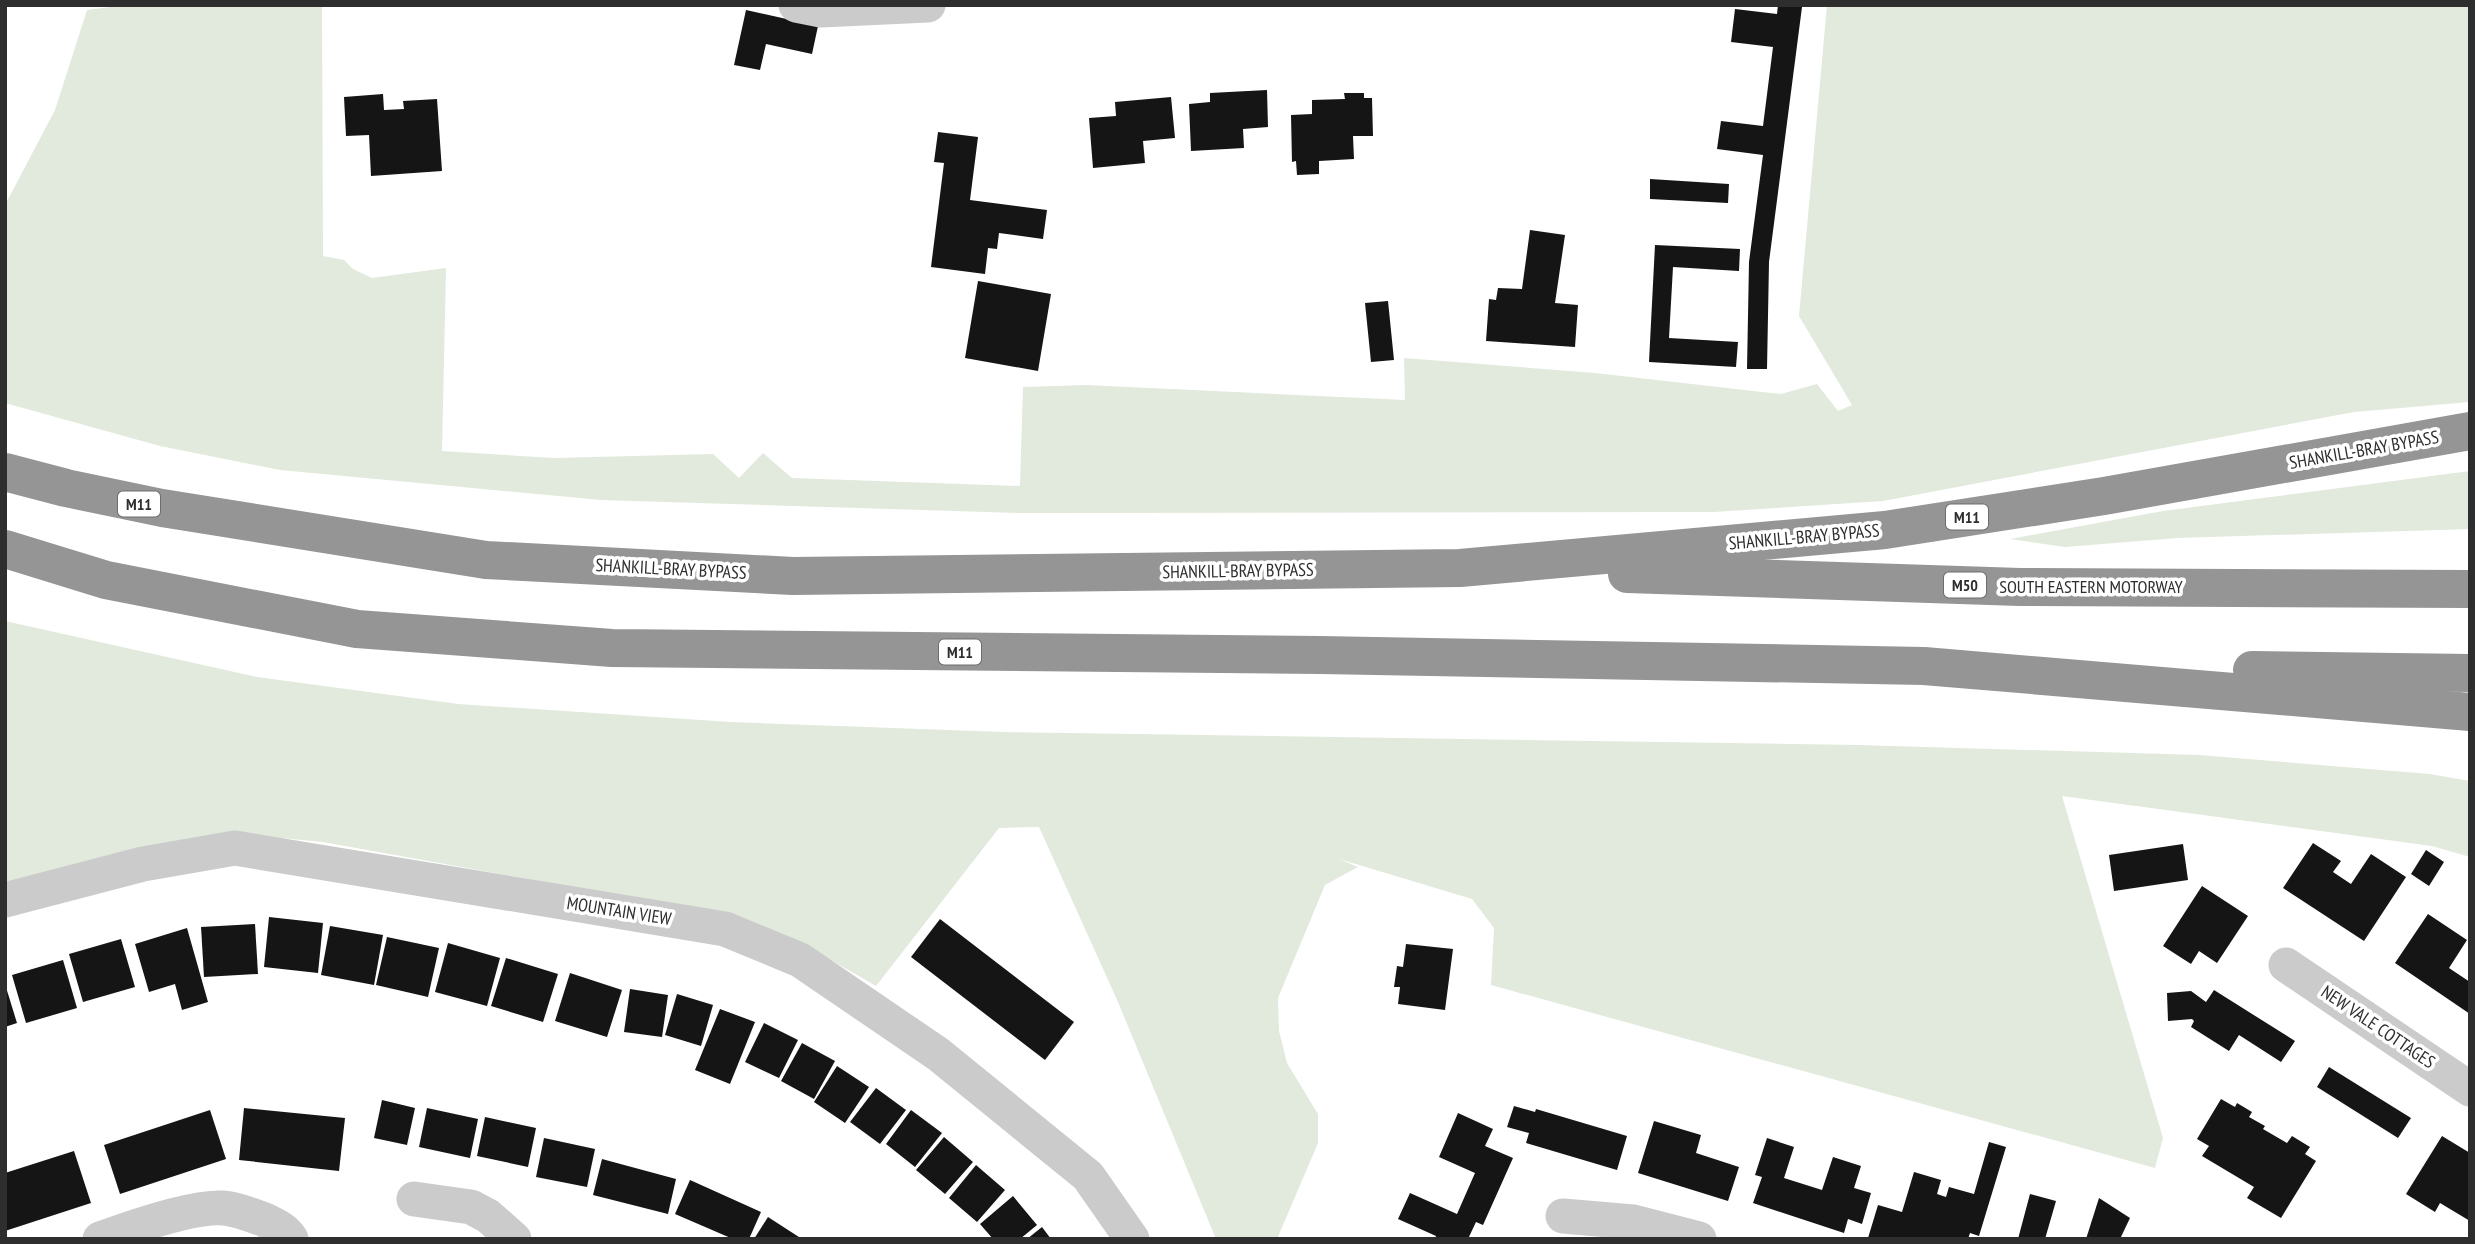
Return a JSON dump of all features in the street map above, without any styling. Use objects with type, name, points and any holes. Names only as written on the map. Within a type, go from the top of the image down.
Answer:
[{"type":"highway","name":"SHANKILL-BRAY BYPASS","points":[[5,472],[162,508],[486,560],[793,576],[1460,568],[1885,530],[2104,496],[2470,431]]},
{"type":"highway","name":"M11","points":[[5,549],[106,580],[357,629],[612,648],[1333,655],[1924,666],[2470,712]]},
{"type":"highway","name":"SOUTH EASTERN MOTORWAY","points":[[1460,568],[2020,587],[2470,589]]},
{"type":"highway","points":[[1924,666],[2470,673]]},
{"type":"street","points":[[796,5],[821,10],[928,5]]},
{"type":"street","name":"MOUNTAIN VIEW","points":[[5,900],[143,864],[235,848],[725,929],[800,960],[938,1054],[1088,1176],[1132,1239]]},
{"type":"street","name":"NEW VALE COTTAGES","points":[[2286,965],[2470,1089]]},
{"type":"street","points":[[414,1199],[471,1207],[488,1216],[514,1239]]},
{"type":"street","points":[[100,1239],[199,1210],[223,1208],[253,1216],[275,1234]]},
{"type":"street","points":[[1563,1216],[1633,1222],[1699,1239]]},
{"type":"shaded area","points":[[126,5],[322,5],[323,256],[344,260],[353,269],[372,278],[446,268],[442,451],[554,458],[713,454],[739,478],[763,453],[792,478],[1020,486],[1023,387],[1086,385],[1405,400],[1404,358],[1595,373],[1781,394],[1817,384],[1838,411],[1852,405],[1799,316],[1827,5],[2470,5],[2470,402],[2354,412],[1883,501],[1714,512],[1020,513],[601,500],[280,470],[160,446],[5,403],[5,205],[55,110],[87,10]]},
{"type":"shaded area","points":[[2470,471],[2470,529],[2177,538],[2065,547],[2010,539],[2163,511]]},
{"type":"shaded area","points":[[5,621],[257,677],[458,704],[731,722],[1003,732],[1858,745],[2199,755],[2430,774],[2470,781],[2470,857],[2432,846],[2062,796],[2163,1138],[2155,1168],[1491,985],[1494,928],[1472,899],[1339,859],[1358,867],[1325,885],[1278,998],[1279,1031],[1287,1063],[1318,1114],[1318,1143],[1277,1239],[1216,1239],[1118,1002],[1039,827],[999,828],[876,986],[798,941],[690,908],[323,842],[237,834],[5,892]]},
{"type":"building","points":[[1778,5],[1802,7],[1769,262],[1767,369],[1747,369],[1749,262],[1763,155],[1717,149],[1721,121],[1763,126],[1773,47],[1731,42],[1735,9],[1777,14]]},
{"type":"building","points":[[746,10],[818,26],[812,54],[766,44],[760,70],[734,65]]},
{"type":"building","points":[[1267,90],[1268,127],[1243,129],[1244,148],[1191,151],[1189,104],[1210,102],[1210,93]]},
{"type":"building","points":[[1344,93],[1364,93],[1364,98],[1372,98],[1373,136],[1353,136],[1354,159],[1319,161],[1319,174],[1297,175],[1296,161],[1292,162],[1291,115],[1312,114],[1312,100],[1345,99]]},
{"type":"building","points":[[383,94],[384,110],[404,109],[403,101],[437,99],[442,171],[371,176],[369,135],[346,136],[344,97]]},
{"type":"building","points":[[1171,97],[1175,138],[1143,141],[1145,163],[1093,168],[1089,118],[1116,116],[1115,102]]},
{"type":"building","points":[[938,132],[978,137],[970,200],[1047,210],[1043,239],[999,233],[997,249],[988,248],[985,274],[931,267],[944,163],[934,162]]},
{"type":"building","points":[[1650,179],[1729,184],[1728,203],[1650,199]]},
{"type":"building","points":[[1530,230],[1565,235],[1555,303],[1578,305],[1575,347],[1486,341],[1489,299],[1496,300],[1498,288],[1522,289]]},
{"type":"building","points":[[1655,245],[1740,249],[1739,271],[1673,267],[1669,338],[1738,342],[1736,367],[1649,362]]},
{"type":"building","points":[[978,281],[1051,294],[1038,371],[965,358]]},
{"type":"building","points":[[1388,301],[1394,360],[1371,362],[1365,303]]},
{"type":"building","points":[[2313,843],[2341,861],[2333,872],[2351,884],[2371,854],[2406,877],[2364,941],[2283,888]]},
{"type":"building","points":[[2183,844],[2188,880],[2114,891],[2109,855]]},
{"type":"building","points":[[2426,850],[2444,862],[2429,886],[2411,874]]},
{"type":"building","points":[[2202,886],[2248,916],[2217,963],[2199,951],[2191,964],[2163,946]]},
{"type":"building","points":[[2428,914],[2467,940],[2449,968],[2470,982],[2470,1014],[2395,963]]},
{"type":"building","points":[[269,917],[323,923],[318,973],[264,967]]},
{"type":"building","points":[[940,919],[1074,1022],[1045,1060],[911,957]]},
{"type":"building","points":[[255,924],[258,974],[204,977],[201,927]]},
{"type":"building","points":[[330,926],[383,935],[374,985],[321,975]]},
{"type":"building","points":[[187,928],[208,1002],[182,1010],[175,984],[149,992],[135,944]]},
{"type":"building","points":[[387,937],[439,948],[428,997],[376,985]]},
{"type":"building","points":[[121,939],[135,987],[83,1002],[69,954]]},
{"type":"building","points":[[448,943],[500,958],[487,1006],[435,992]]},
{"type":"building","points":[[1406,944],[1453,949],[1445,1010],[1398,1004],[1400,987],[1394,987],[1397,966],[1403,967]]},
{"type":"building","points":[[506,958],[558,974],[543,1022],[491,1006]]},
{"type":"building","points":[[63,960],[77,1008],[26,1023],[12,975]]},
{"type":"building","points":[[570,973],[622,990],[607,1037],[555,1021]]},
{"type":"building","points":[[5,984],[17,1023],[5,1027]]},
{"type":"building","points":[[630,989],[668,995],[662,1037],[624,1032]]},
{"type":"building","points":[[2214,990],[2295,1041],[2281,1062],[2239,1035],[2229,1051],[2191,1027],[2194,1021],[2192,1019],[2168,1021],[2167,993],[2191,991],[2206,1002]]},
{"type":"building","points":[[677,994],[713,1005],[701,1046],[665,1035]]},
{"type":"building","points":[[720,1009],[755,1022],[730,1084],[695,1070]]},
{"type":"building","points":[[764,1023],[798,1040],[779,1078],[745,1062]]},
{"type":"building","points":[[802,1043],[835,1061],[814,1099],[781,1081]]},
{"type":"building","points":[[837,1066],[869,1087],[845,1123],[814,1102]]},
{"type":"building","points":[[2329,1067],[2411,1118],[2398,1138],[2317,1087]]},
{"type":"building","points":[[876,1088],[906,1110],[880,1144],[850,1122]]},
{"type":"building","points":[[2221,1099],[2235,1107],[2237,1103],[2252,1112],[2249,1117],[2287,1143],[2292,1136],[2310,1147],[2305,1154],[2316,1161],[2281,1218],[2247,1198],[2254,1187],[2202,1156],[2209,1146],[2197,1139]]},
{"type":"building","points":[[382,1100],[415,1108],[407,1145],[374,1138]]},
{"type":"building","points":[[1514,1106],[1535,1112],[1536,1109],[1627,1136],[1617,1170],[1526,1143],[1529,1133],[1507,1127]]},
{"type":"building","points":[[244,1108],[345,1118],[339,1171],[239,1160]]},
{"type":"building","points":[[427,1108],[478,1119],[470,1158],[419,1147]]},
{"type":"building","points":[[210,1110],[226,1159],[120,1194],[104,1145]]},
{"type":"building","points":[[911,1110],[942,1133],[915,1167],[886,1144]]},
{"type":"building","points":[[1458,1113],[1493,1129],[1485,1146],[1513,1158],[1483,1225],[1476,1222],[1468,1239],[1435,1239],[1436,1236],[1398,1219],[1410,1193],[1457,1214],[1475,1173],[1439,1157]]},
{"type":"building","points":[[485,1117],[536,1128],[528,1167],[477,1156]]},
{"type":"building","points":[[1654,1121],[1701,1135],[1696,1153],[1739,1167],[1728,1201],[1638,1173]]},
{"type":"building","points":[[2442,1136],[2470,1153],[2470,1221],[2440,1203],[2435,1212],[2406,1194]]},
{"type":"building","points":[[944,1137],[973,1162],[945,1194],[916,1170]]},
{"type":"building","points":[[544,1138],[595,1149],[587,1187],[536,1177]]},
{"type":"building","points":[[1767,1138],[1794,1147],[1784,1178],[1822,1190],[1833,1157],[1861,1166],[1854,1188],[1871,1193],[1862,1224],[1848,1219],[1844,1233],[1753,1203],[1762,1177],[1755,1175]]},
{"type":"building","points":[[1989,1142],[2006,1147],[1979,1236],[1970,1233],[1968,1239],[1868,1238],[1878,1205],[1902,1212],[1914,1172],[1941,1180],[1937,1194],[1946,1197],[1949,1187],[1974,1194]]},
{"type":"building","points":[[74,1151],[91,1203],[5,1231],[5,1173]]},
{"type":"building","points":[[602,1159],[676,1179],[668,1214],[593,1195]]},
{"type":"building","points":[[976,1165],[1005,1190],[977,1222],[949,1198]]},
{"type":"building","points":[[690,1180],[761,1212],[749,1239],[733,1239],[675,1214]]},
{"type":"building","points":[[2030,1194],[2056,1201],[2045,1239],[2018,1239]]},
{"type":"building","points":[[1013,1196],[1037,1225],[1020,1239],[993,1239],[980,1224]]},
{"type":"building","points":[[2099,1198],[2130,1218],[2120,1239],[2086,1239]]},
{"type":"building","points":[[768,1217],[802,1239],[754,1239]]},
{"type":"building","points":[[1042,1227],[1051,1239],[1027,1239]]}]
